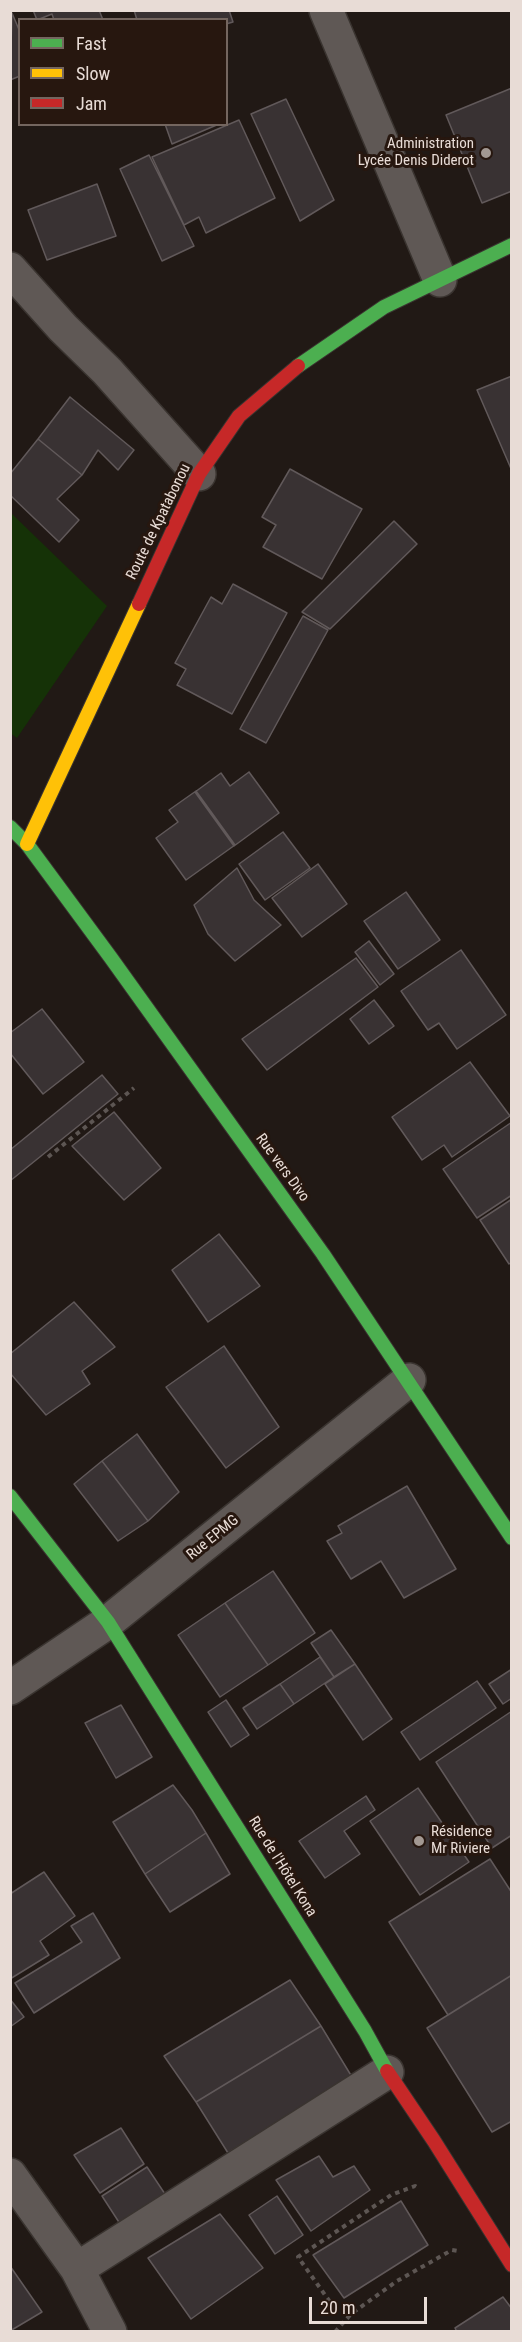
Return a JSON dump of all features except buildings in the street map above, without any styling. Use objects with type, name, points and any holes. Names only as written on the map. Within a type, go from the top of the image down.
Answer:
[{"type":"street","points":[[326,10],[440,280]]},
{"type":"street","name":"Route de Kpatabonou","points":[[27,844],[199,474],[239,416],[292,370],[384,307],[512,245]]},
{"type":"street","points":[[10,268],[63,328],[107,371],[199,474]]},
{"type":"street","name":"Rue vers Divo","points":[[10,827],[27,844],[111,958],[323,1254],[512,1538]]},
{"type":"street","name":"Rue EPMG","points":[[10,1688],[108,1622],[409,1380]]},
{"type":"street","name":"Rue de l'Hôtel Kona","points":[[10,1496],[108,1622],[365,2031],[387,2072],[434,2141],[512,2265]]},
{"type":"street","points":[[76,2270],[387,2072]]},
{"type":"street","points":[[10,2175],[76,2270],[110,2331]]},
{"type":"path","points":[[48,1157],[134,1089]]},
{"type":"path","points":[[335,2309],[298,2257],[391,2194],[415,2186],[424,2194]]},
{"type":"path","points":[[335,2331],[351,2314],[397,2281],[452,2250],[463,2252],[457,2242]]},
{"type":"green space","points":[[10,512],[107,606],[17,738],[10,733]]},
{"type":"traffic: fast","points":[[298,366],[384,307],[512,245]]},
{"type":"traffic: fast","points":[[10,827],[27,844],[111,958],[323,1254],[512,1538]]},
{"type":"traffic: fast","points":[[10,1496],[108,1622],[365,2031],[387,2071]]},
{"type":"traffic: slow","points":[[27,844],[139,604]]},
{"type":"traffic: jam","points":[[139,604],[199,474],[239,416],[298,366]]},
{"type":"traffic: jam","points":[[387,2071],[512,2265]]},
{"type":"place","name":"Administration Lycée Denis Diderot","points":[[486,153]]},
{"type":"place","name":"Résidence Mr Riviere","points":[[419,1841]]}]
